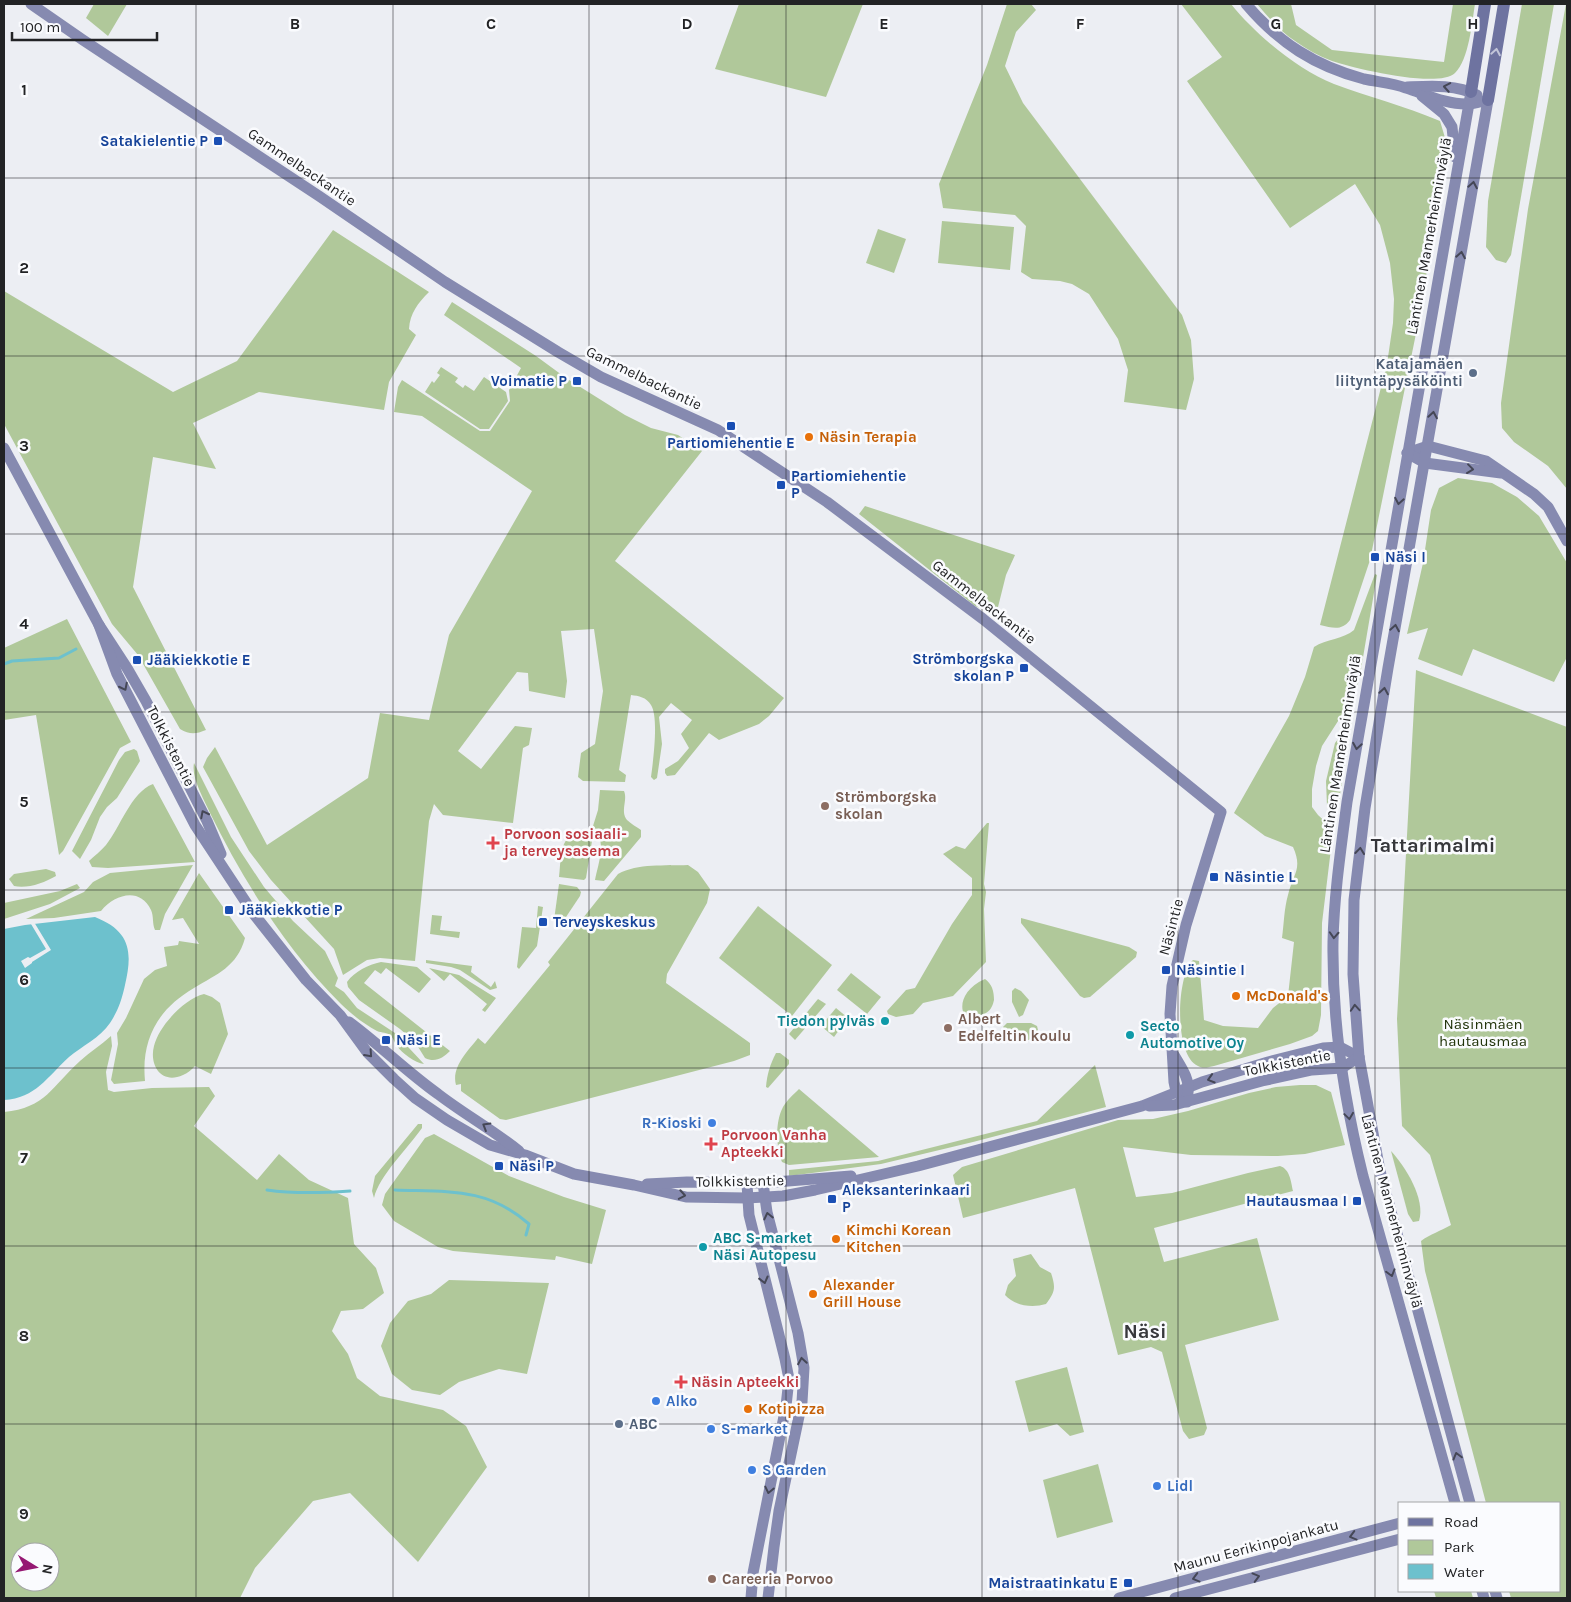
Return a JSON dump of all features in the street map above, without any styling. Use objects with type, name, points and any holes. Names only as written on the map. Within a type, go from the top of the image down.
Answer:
[{"type":"main road","name":"Läntinen Mannerheiminväylä","points":[[1470,98],[1486,4]]},
{"type":"main road","name":"Läntinen Mannerheiminväylä","points":[[1488,100],[1504,4]]},
{"type":"street","name":"Gammelbackantie","points":[[31,4],[457,290],[601,377],[718,430],[827,502],[982,619],[1221,812]]},
{"type":"street","points":[[1246,4],[1281,40],[1302,55],[1328,67],[1364,79],[1405,87],[1421,94],[1488,100]]},
{"type":"street","points":[[1405,87],[1440,86],[1470,98]]},
{"type":"street","points":[[1421,94],[1429,103],[1444,114],[1452,127],[1456,172]]},
{"type":"street","name":"Läntinen Mannerheiminväylä","points":[[1455,1502],[1350,1125],[1334,989],[1333,940],[1336,887],[1349,792],[1470,98]]},
{"type":"street","name":"Läntinen Mannerheiminväylä","points":[[1470,1502],[1380,1171],[1359,1057],[1353,974],[1354,900],[1368,789],[1488,100]]},
{"type":"street","points":[[1407,452],[1428,446],[1486,461],[1506,473],[1548,507],[1567,541]]},
{"type":"street","name":"Tolkkistentie","points":[[4,448],[99,625],[117,674],[195,825],[253,912],[306,980],[340,1015],[367,1052],[394,1080],[426,1106],[490,1145],[525,1155],[574,1174],[686,1197],[764,1197],[815,1190],[918,1166],[1142,1106],[1176,1091],[1268,1062],[1324,1048],[1340,1047],[1359,1057],[1342,1068],[1312,1070],[1262,1081],[1174,1106],[1142,1106]]},
{"type":"street","points":[[1407,452],[1425,463],[1506,473]]},
{"type":"street","name":"Näsintie","points":[[1176,1091],[1170,1037],[1172,986],[1186,925],[1221,812]]},
{"type":"street","name":"Tolkkistentie","points":[[340,1015],[376,1042],[436,1093],[456,1108],[497,1133],[525,1155]]},
{"type":"street","name":"Näsintie","points":[[1173,1053],[1186,1076],[1189,1087]]},
{"type":"street","points":[[1187,1102],[1189,1087]]},
{"type":"street","points":[[1176,1091],[1187,1102]]},
{"type":"street","name":"Tolkkistentie","points":[[634,1185],[686,1182],[747,1184],[824,1177],[875,1175]]},
{"type":"street","points":[[762,1183],[798,1333],[804,1368],[802,1402],[780,1511],[768,1598]]},
{"type":"street","points":[[747,1184],[748,1214],[789,1380],[786,1406],[754,1565],[751,1598]]},
{"type":"street","name":"Maunu Eerikinpojankatu","points":[[1119,1598],[1398,1524]]},
{"type":"street","name":"Maunu Eerikinpojankatu","points":[[1176,1598],[1398,1540]]},
{"type":"green space","points":[[94,4],[127,4],[108,36],[86,18]]},
{"type":"green space","points":[[739,4],[863,4],[826,97],[715,69]]},
{"type":"green space","points":[[1007,4],[1031,4],[1036,10],[1016,32],[1005,66],[1023,103],[1182,315],[1191,340],[1194,379],[1186,410],[1124,402],[1128,370],[1118,339],[1089,294],[1072,284],[1032,279],[1021,272],[1026,226],[1015,215],[943,208],[939,184],[987,65]]},
{"type":"green space","points":[[1181,4],[1231,4],[1265,39],[1306,70],[1334,84],[1440,121],[1446,141],[1422,304],[1370,560],[1350,620],[1344,626],[1333,628],[1320,625],[1387,364],[1393,323],[1394,299],[1390,263],[1380,225],[1355,184],[1290,228],[1187,81],[1222,57]]},
{"type":"green space","points":[[1257,4],[1291,4],[1296,25],[1332,50],[1444,62],[1453,4],[1475,4],[1467,50],[1460,67],[1455,73],[1446,77],[1432,79],[1395,76],[1327,59],[1308,50],[1290,37],[1274,24]]},
{"type":"green space","points":[[1522,4],[1554,4],[1511,255],[1506,263],[1496,260],[1486,247],[1488,201]]},
{"type":"green space","points":[[1566,4],[1567,489],[1548,466],[1514,442],[1502,428],[1501,403],[1528,209]]},
{"type":"green space","points":[[942,221],[1014,227],[1010,270],[938,263]]},
{"type":"green space","points":[[878,229],[906,239],[894,273],[866,263]]},
{"type":"green space","points":[[333,230],[429,292],[418,304],[411,318],[409,329],[416,335],[389,382],[384,410],[259,392],[193,423],[216,469],[153,457],[133,587],[206,730],[190,733],[180,729],[138,655],[112,624],[4,424],[4,291],[173,392],[237,361]]},
{"type":"green space","points":[[452,302],[625,415],[651,428],[678,435],[702,451],[615,561],[784,698],[769,716],[759,724],[719,740],[709,733],[675,775],[667,776],[665,769],[678,761],[689,748],[681,734],[692,720],[671,703],[659,717],[662,744],[657,778],[654,780],[651,777],[655,740],[653,711],[647,700],[640,696],[631,695],[619,770],[626,775],[625,782],[583,781],[578,777],[581,753],[595,744],[603,691],[594,629],[561,631],[567,681],[565,698],[529,691],[528,673],[517,672],[458,751],[481,769],[515,726],[532,728],[529,745],[523,748],[513,823],[443,815],[434,804],[429,821],[415,961],[380,958],[367,960],[343,975],[334,949],[271,880],[249,851],[203,767],[215,747],[267,845],[368,778],[380,713],[429,720],[449,635],[532,491],[422,416],[394,412],[398,387],[402,380],[480,431],[490,431],[510,401],[509,390],[521,368],[444,315]]},
{"type":"green space","points":[[441,367],[458,378],[455,382],[463,388],[465,385],[474,391],[484,377],[506,392],[508,401],[489,429],[480,429],[425,392],[432,381],[434,383],[440,375],[437,373]]},
{"type":"green space","points":[[1458,478],[1492,483],[1517,497],[1539,516],[1567,563],[1567,657],[1554,682],[1473,649],[1462,676],[1418,659],[1428,628],[1407,634],[1423,563],[1431,510],[1439,488]]},
{"type":"green space","points":[[865,506],[1015,555],[1006,575],[996,615],[975,606],[859,514]]},
{"type":"green space","points":[[1375,574],[1377,575],[1359,681],[1349,704],[1322,746],[1312,789],[1312,807],[1332,828],[1333,832],[1322,923],[1321,1015],[1318,1031],[1312,1036],[1290,1044],[1214,1066],[1200,1067],[1190,1059],[1181,1032],[1180,1015],[1183,982],[1187,969],[1193,960],[1199,961],[1204,1020],[1223,1026],[1258,1028],[1273,1008],[1288,996],[1294,942],[1282,938],[1287,900],[1297,866],[1296,855],[1293,847],[1265,836],[1234,813],[1289,716],[1305,677],[1314,647],[1354,630]]},
{"type":"green space","points":[[67,619],[131,742],[120,748],[59,855],[36,715],[4,720],[4,648]]},
{"type":"green space","name":"Näsinmäen hautausmaa","points":[[1416,670],[1567,727],[1567,1598],[1511,1598],[1509,1592],[1561,1592],[1561,1502],[1486,1502],[1425,1271],[1421,1241],[1451,1225],[1430,1155],[1402,1126],[1397,1019]]},
{"type":"green space","points":[[1352,721],[1337,813],[1327,806],[1326,781],[1335,743]]},
{"type":"green space","points":[[134,749],[137,751],[140,761],[117,798],[100,817],[91,840],[80,859],[72,851],[119,760],[125,752]]},
{"type":"green space","points":[[194,763],[231,837],[264,887],[293,921],[325,951],[338,978],[335,986],[344,992],[357,1008],[395,1033],[424,1064],[405,1055],[393,1038],[386,1033],[372,1028],[345,1008],[321,983],[284,938],[252,889],[223,839],[194,775]]},
{"type":"green space","points":[[153,784],[195,862],[108,868],[92,867],[89,861],[106,845],[132,802],[145,788]]},
{"type":"green space","points":[[600,790],[624,791],[625,817],[641,830],[641,837],[604,881],[595,880],[601,845],[600,838],[593,826],[598,810]]},
{"type":"green space","points":[[989,823],[984,884],[986,892],[984,909],[986,962],[953,996],[923,1003],[913,1014],[896,1017],[888,1014],[887,1011],[906,990],[915,988],[952,924],[972,895],[972,878],[943,854],[956,846],[965,849]]},
{"type":"green space","points":[[573,835],[589,838],[592,841],[586,878],[584,880],[559,877],[563,847],[568,838]]},
{"type":"green space","points":[[193,865],[165,914],[160,930],[155,930],[151,910],[146,903],[141,898],[134,896],[120,897],[113,900],[101,911],[54,918],[26,919],[84,892],[93,882],[110,873]]},
{"type":"green space","points":[[688,865],[698,872],[710,889],[707,903],[667,974],[666,983],[750,1043],[750,1055],[734,1061],[506,1120],[500,1119],[461,1091],[461,1084],[456,1085],[455,1078],[458,1066],[465,1054],[478,1038],[485,1044],[550,965],[548,962],[618,874],[634,868]]},
{"type":"green space","points":[[46,869],[55,872],[56,876],[35,885],[14,886],[9,879],[14,874]]},
{"type":"green space","points":[[199,873],[245,938],[241,948],[237,956],[225,969],[181,996],[171,1005],[154,1027],[146,1052],[144,1066],[145,1081],[114,1084],[111,1080],[118,1044],[117,1033],[144,979],[155,970],[167,966],[164,947],[178,945],[179,941],[199,944],[183,918],[172,920]]},
{"type":"green space","points":[[77,884],[80,888],[50,904],[4,919],[4,903],[60,891]]},
{"type":"green space","points":[[559,884],[577,887],[581,892],[562,923],[557,924],[554,920]]},
{"type":"green space","points":[[538,906],[543,907],[537,946],[519,969],[517,967],[522,927],[536,928]]},
{"type":"green space","points":[[758,906],[832,965],[792,1016],[719,958]]},
{"type":"green space","points":[[432,915],[442,916],[440,930],[460,932],[459,938],[430,934]]},
{"type":"green space","points":[[1021,918],[1129,947],[1137,952],[1136,957],[1090,997],[1084,998],[1080,996],[1021,923]]},
{"type":"green space","points":[[426,960],[472,966],[471,972],[491,987],[495,981],[497,988],[490,990],[460,970],[426,963]]},
{"type":"green space","points":[[381,962],[417,967],[431,979],[419,993],[386,968],[381,974],[375,970],[364,983],[450,1051],[445,1056],[435,1060],[425,1058],[415,1042],[359,1000],[348,987],[347,982],[350,978],[367,967]]},
{"type":"green space","points":[[429,968],[459,975],[496,998],[485,1012],[482,1010],[487,1004],[450,974],[444,981]]},
{"type":"green space","points":[[851,973],[881,997],[867,1014],[837,990]]},
{"type":"green space","points":[[985,979],[992,988],[993,1004],[986,1013],[978,1018],[971,1019],[965,1016],[963,1002],[966,994],[973,986]]},
{"type":"green space","points":[[1015,988],[1021,991],[1029,1000],[1023,1015],[1019,1017],[1012,1002],[1012,991]]},
{"type":"green space","points":[[204,994],[220,1003],[228,1034],[211,1074],[195,1066],[183,1075],[168,1077],[163,1075],[158,1071],[153,1060],[154,1046],[161,1030],[173,1014],[188,1001]]},
{"type":"green space","points":[[818,999],[826,1004],[795,1040],[789,1034]]},
{"type":"green space","points":[[836,1008],[848,1018],[834,1037],[821,1026]]},
{"type":"green space","points":[[1007,1023],[1031,1023],[1037,1026],[1038,1030],[1030,1039],[1020,1041],[1006,1032],[1003,1027]]},
{"type":"green space","points":[[111,1036],[112,1046],[106,1072],[108,1090],[114,1092],[152,1088],[209,1087],[215,1096],[194,1126],[257,1180],[279,1154],[309,1180],[348,1198],[354,1244],[376,1268],[384,1293],[363,1309],[341,1311],[332,1331],[348,1354],[357,1378],[380,1396],[443,1410],[466,1426],[487,1467],[418,1562],[350,1493],[313,1501],[255,1568],[240,1598],[4,1598],[4,1112],[18,1110],[39,1101],[80,1061]]},
{"type":"green space","points":[[776,1053],[780,1053],[789,1060],[789,1064],[768,1088],[766,1087],[768,1074]]},
{"type":"green space","points":[[1095,1065],[1106,1107],[881,1164],[789,1176],[789,1170],[878,1161],[1037,1121]]},
{"type":"green space","points":[[1316,1085],[1331,1092],[1345,1145],[1305,1154],[1278,1156],[1191,1155],[1123,1147],[1136,1197],[1172,1193],[1280,1166],[1290,1176],[1292,1184],[1293,1191],[1154,1228],[1164,1262],[1257,1238],[1279,1320],[1185,1345],[1207,1428],[1204,1435],[1189,1439],[1183,1431],[1162,1352],[1151,1347],[1118,1355],[1075,1188],[963,1218],[953,1175],[962,1167],[1118,1120],[1153,1119],[1249,1093],[1276,1087]]},
{"type":"green space","points":[[799,1089],[879,1157],[789,1165],[782,1162],[778,1142],[780,1113],[785,1104]]},
{"type":"green space","points":[[418,1124],[422,1124],[422,1128],[388,1171],[374,1198],[372,1191],[375,1176]]},
{"type":"green space","points":[[434,1134],[509,1176],[564,1197],[606,1210],[592,1264],[556,1256],[555,1260],[453,1251],[438,1247],[394,1221],[382,1205],[385,1194],[425,1138]]},
{"type":"green space","points":[[1391,1151],[1408,1174],[1417,1193],[1420,1203],[1419,1221],[1413,1222],[1408,1214]]},
{"type":"green space","points":[[1031,1254],[1040,1267],[1051,1273],[1053,1278],[1054,1290],[1046,1304],[1035,1306],[1019,1304],[1005,1295],[1008,1285],[1016,1276],[1013,1259]]},
{"type":"green space","points":[[449,1280],[549,1283],[527,1374],[499,1369],[459,1382],[440,1395],[412,1390],[392,1374],[381,1346],[390,1323],[408,1301],[431,1294]]},
{"type":"green space","points":[[1067,1367],[1084,1432],[1070,1436],[1057,1424],[1029,1432],[1015,1381]]},
{"type":"green space","points":[[1098,1464],[1113,1522],[1057,1538],[1043,1480]]},
{"type":"green space","points":[[1434,1592],[1471,1592],[1473,1598],[1436,1598]]},
{"type":"water","points":[[95,917],[116,929],[122,936],[128,952],[129,962],[125,985],[115,1014],[101,1033],[69,1057],[33,1091],[4,1100],[4,929]]},
{"type":"pier","points":[[34,922],[51,950],[25,968],[21,961],[46,949],[31,924]]},
{"type":"waterway","points":[[4,664],[12,661],[59,658],[76,649]]},
{"type":"waterway","points":[[267,1190],[308,1193],[350,1191]]},
{"type":"waterway","points":[[395,1190],[466,1194],[498,1203],[529,1224],[526,1235]]},
{"type":"place","name":"Satakielentie P","points":[[218,141]]},
{"type":"place","name":"Katajamäen liityntäpysäköinti","points":[[1473,373]]},
{"type":"place","name":"Voimatie P","points":[[577,381]]},
{"type":"place","name":"Partiomiehentie E","points":[[731,426]]},
{"type":"place","name":"Näsin Terapia","points":[[809,437]]},
{"type":"place","name":"Partiomiehentie P","points":[[781,485]]},
{"type":"place","name":"Näsi I","points":[[1375,557]]},
{"type":"place","name":"Jääkiekkotie E","points":[[137,660]]},
{"type":"place","name":"Strömborgska skolan P","points":[[1024,668]]},
{"type":"place","name":"Strömborgska skolan","points":[[825,806]]},
{"type":"place","name":"Porvoon sosiaali- ja terveysasema","points":[[493,843]]},
{"type":"place","name":"Näsintie L","points":[[1214,877]]},
{"type":"place","name":"Jääkiekkotie P","points":[[229,910]]},
{"type":"place","name":"Terveyskeskus","points":[[543,922]]},
{"type":"place","name":"Näsintie I","points":[[1166,970]]},
{"type":"place","name":"McDonald's","points":[[1236,996]]},
{"type":"place","name":"Tiedon pylväs","points":[[885,1021]]},
{"type":"place","name":"Albert Edelfeltin koulu","points":[[948,1028]]},
{"type":"place","name":"Secto Automotive Oy","points":[[1130,1035]]},
{"type":"place","name":"Näsi E","points":[[386,1040]]},
{"type":"place","name":"R-Kioski","points":[[712,1123]]},
{"type":"place","name":"Porvoon Vanha Apteekki","points":[[711,1144]]},
{"type":"place","name":"Näsi P","points":[[499,1166]]},
{"type":"place","name":"Aleksanterinkaari P","points":[[832,1199]]},
{"type":"place","name":"Hautausmaa I","points":[[1357,1201]]},
{"type":"place","name":"Kimchi Korean Kitchen","points":[[836,1239]]},
{"type":"place","name":"ABC S-market Näsi Autopesu","points":[[703,1247]]},
{"type":"place","name":"Alexander Grill House","points":[[813,1294]]},
{"type":"place","name":"Näsin Apteekki","points":[[681,1382]]},
{"type":"place","name":"Alko","points":[[656,1401]]},
{"type":"place","name":"Kotipizza","points":[[748,1409]]},
{"type":"place","name":"ABC","points":[[619,1424]]},
{"type":"place","name":"S-market","points":[[711,1429]]},
{"type":"place","name":"S Garden","points":[[752,1470]]},
{"type":"place","name":"Lidl","points":[[1157,1486]]},
{"type":"place","name":"Careeria Porvoo","points":[[712,1579]]},
{"type":"place","name":"Maistraatinkatu E","points":[[1128,1583]]},
{"type":"district","name":"Tattarimalmi","points":[[1433,845]]},
{"type":"district","name":"Näsi","points":[[1145,1331]]}]
